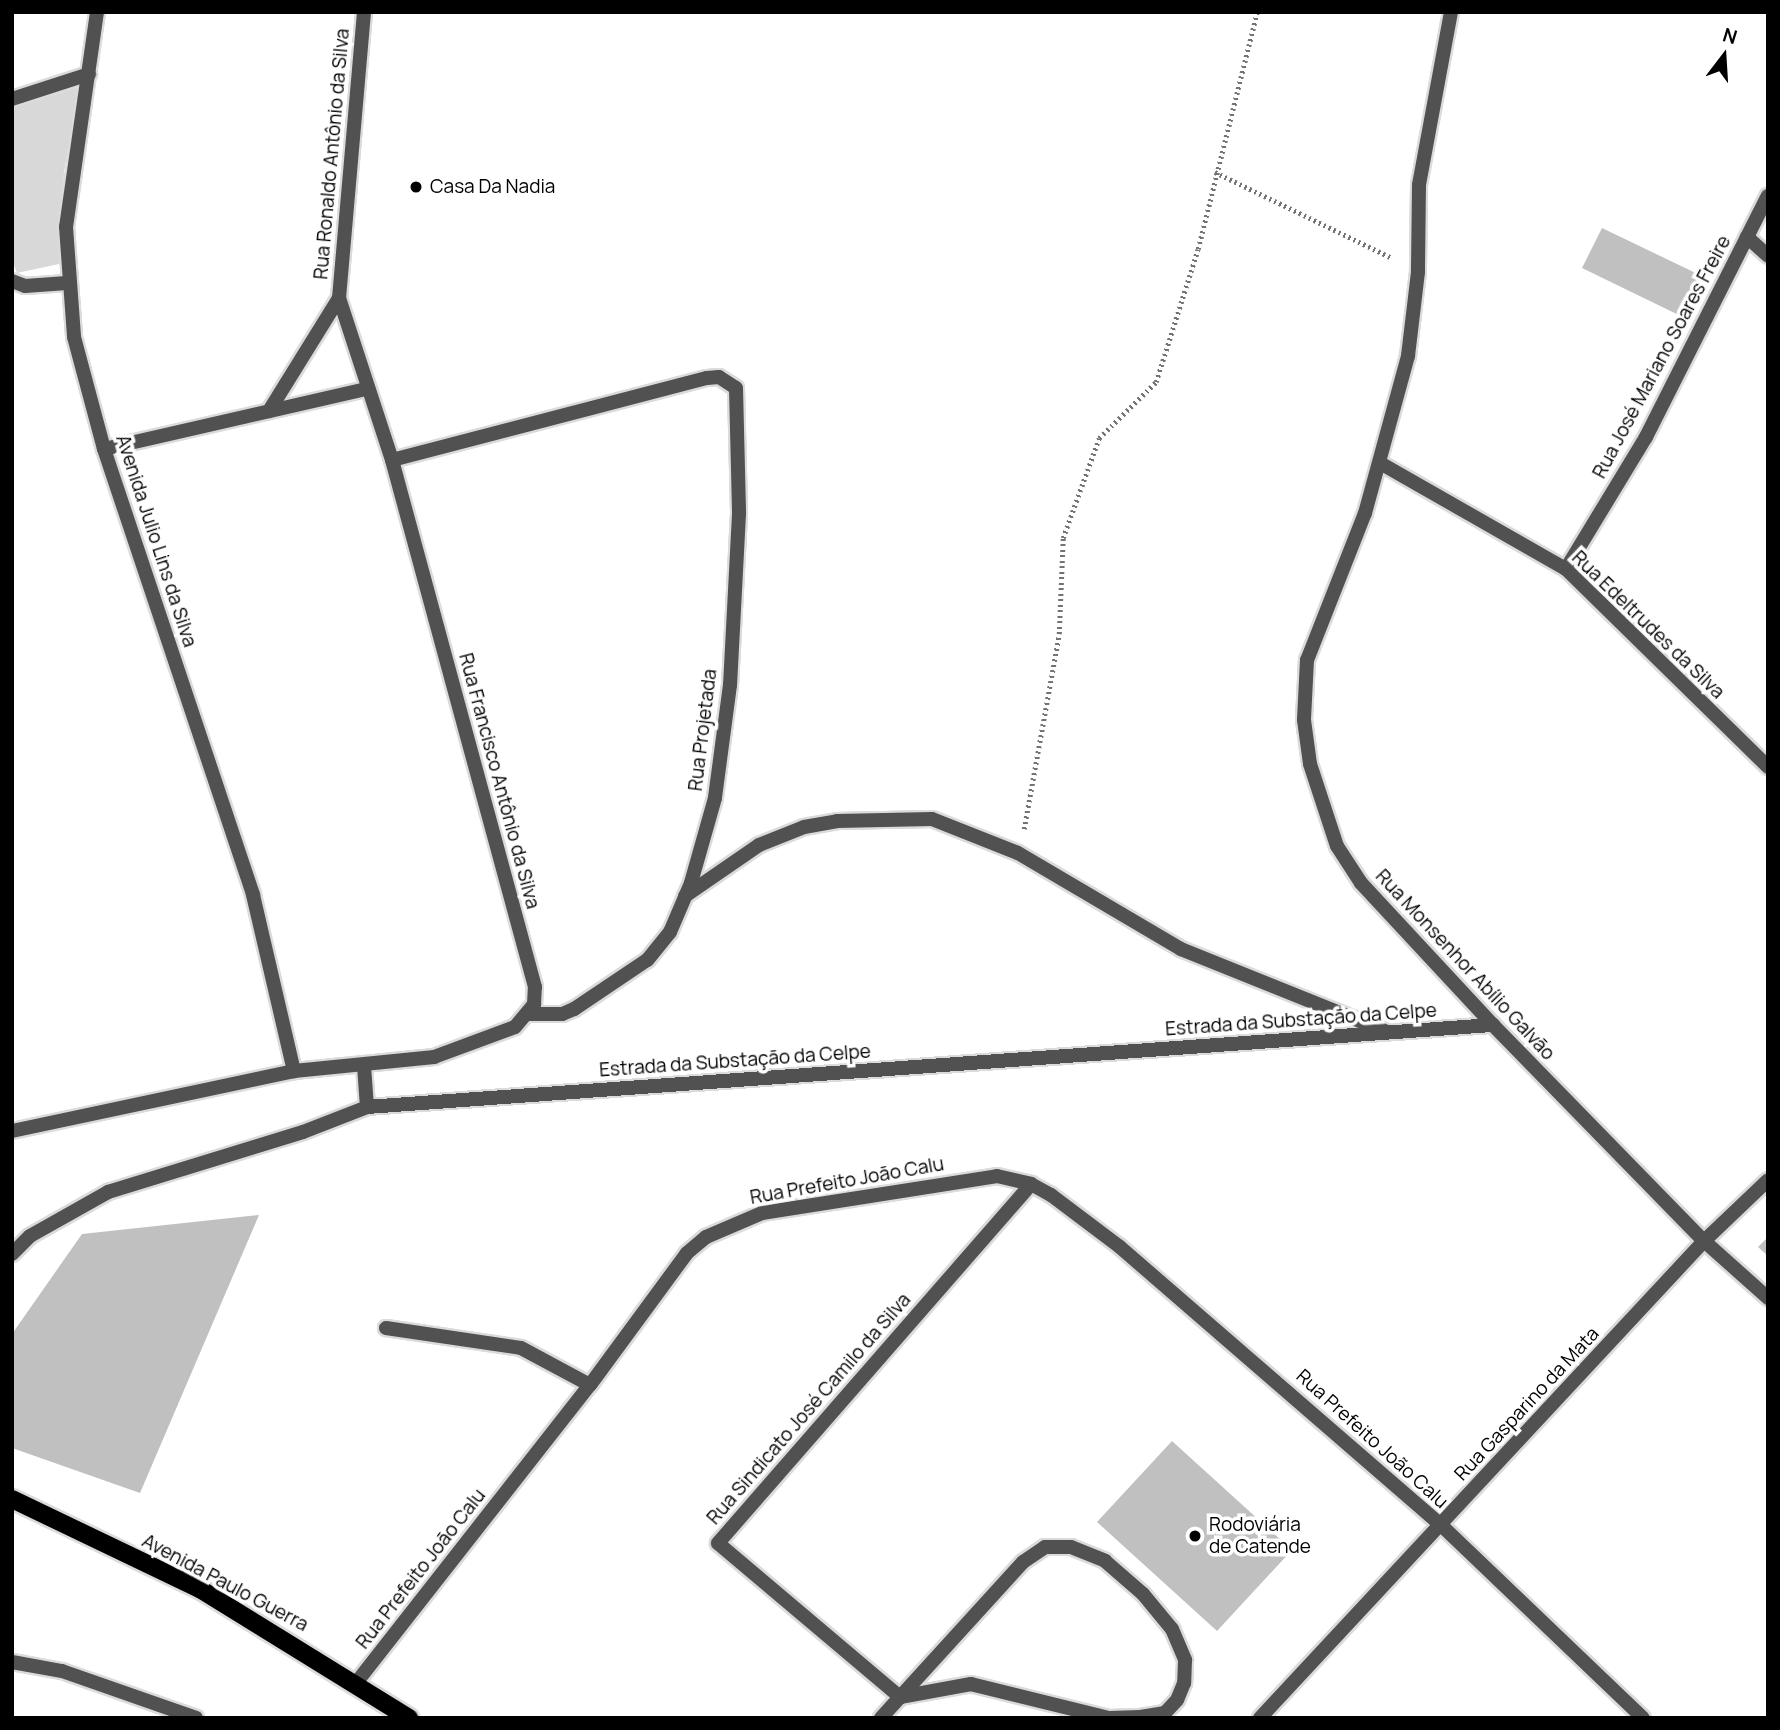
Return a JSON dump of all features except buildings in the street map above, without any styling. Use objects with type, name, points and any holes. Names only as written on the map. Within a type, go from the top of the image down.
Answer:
[{"type":"main road","name":"Avenida Paulo Guerra","points":[[12,1499],[200,1589],[409,1718]]},
{"type":"street","name":"Avenida Julio Lins da Silva","points":[[97,12],[66,227],[67,283],[74,337],[104,449],[254,895],[294,1071]]},
{"type":"street","name":"Rua Ronaldo Antônio da Silva","points":[[364,12],[339,298],[367,389]]},
{"type":"street","name":"Rua Monsenhor Abílio Galvão","points":[[1451,12],[1419,185],[1418,272],[1408,356],[1380,463],[1307,660],[1304,720],[1310,764],[1337,846],[1361,883],[1493,1025],[1704,1241],[1768,1298]]},
{"type":"street","points":[[12,99],[89,74]]},
{"type":"street","name":"Rua José Mariano Soares Freire","points":[[1566,569],[1646,437],[1768,196]]},
{"type":"street","points":[[1747,237],[1768,256]]},
{"type":"street","points":[[12,281],[25,286],[67,283]]},
{"type":"street","name":"Rua Ronaldo Antônio da Silva","points":[[269,411],[339,298]]},
{"type":"street","name":"Rua Projetada","points":[[392,460],[707,378],[719,377],[736,388],[739,514],[734,620],[715,798],[685,896],[670,932],[630,973],[562,1014],[529,1014]]},
{"type":"street","points":[[104,449],[367,389]]},
{"type":"street","name":"Rua Francisco Antônio da Silva","points":[[367,389],[392,460],[535,987],[529,1014]]},
{"type":"street","name":"Rua Edeltrudes da Silva","points":[[1380,463],[1566,569],[1768,767]]},
{"type":"street","points":[[685,896],[778,835],[837,821],[932,819],[1018,853],[1181,949],[1390,1033]]},
{"type":"street","points":[[12,1131],[294,1071],[434,1057],[515,1027],[529,1014]]},
{"type":"street","name":"Estrada da Substação da Celpe","points":[[12,1254],[30,1236],[108,1192],[303,1132],[368,1107],[1493,1025]]},
{"type":"street","points":[[364,1066],[368,1107]]},
{"type":"street","name":"Rua Prefeito João Calu","points":[[356,1683],[590,1385],[687,1253],[723,1226],[762,1213],[997,1177],[1031,1184],[1121,1247],[1441,1525],[1643,1718]]},
{"type":"street","name":"Rua Gasparino da Mata","points":[[1260,1718],[1704,1241],[1768,1180]]},
{"type":"street","name":"Rua Sindicato José Camilo da Silva","points":[[900,1697],[718,1543],[1031,1184]]},
{"type":"street","points":[[386,1328],[522,1348],[590,1385]]},
{"type":"street","points":[[881,1718],[900,1697],[1023,1562],[1045,1547],[1071,1547],[1105,1561],[1143,1594],[1172,1629],[1185,1660],[1185,1683],[1177,1700],[1165,1713],[1140,1717],[1109,1718],[971,1684],[900,1697]]},
{"type":"street","points":[[12,1662],[62,1671],[196,1718]]},
{"type":"path","points":[[1018,853],[1059,634],[1063,538],[1099,438],[1156,382],[1198,249],[1256,12]]},
{"type":"path","points":[[1215,172],[1283,201],[1418,272]]},
{"type":"shaded area","points":[[80,82],[64,172],[59,264],[17,273],[12,260],[12,105]]},
{"type":"place","name":"Casa Da Nadia","points":[[416,187]]},
{"type":"place","name":"Rodoviária de Catende","points":[[1195,1536]]}]
